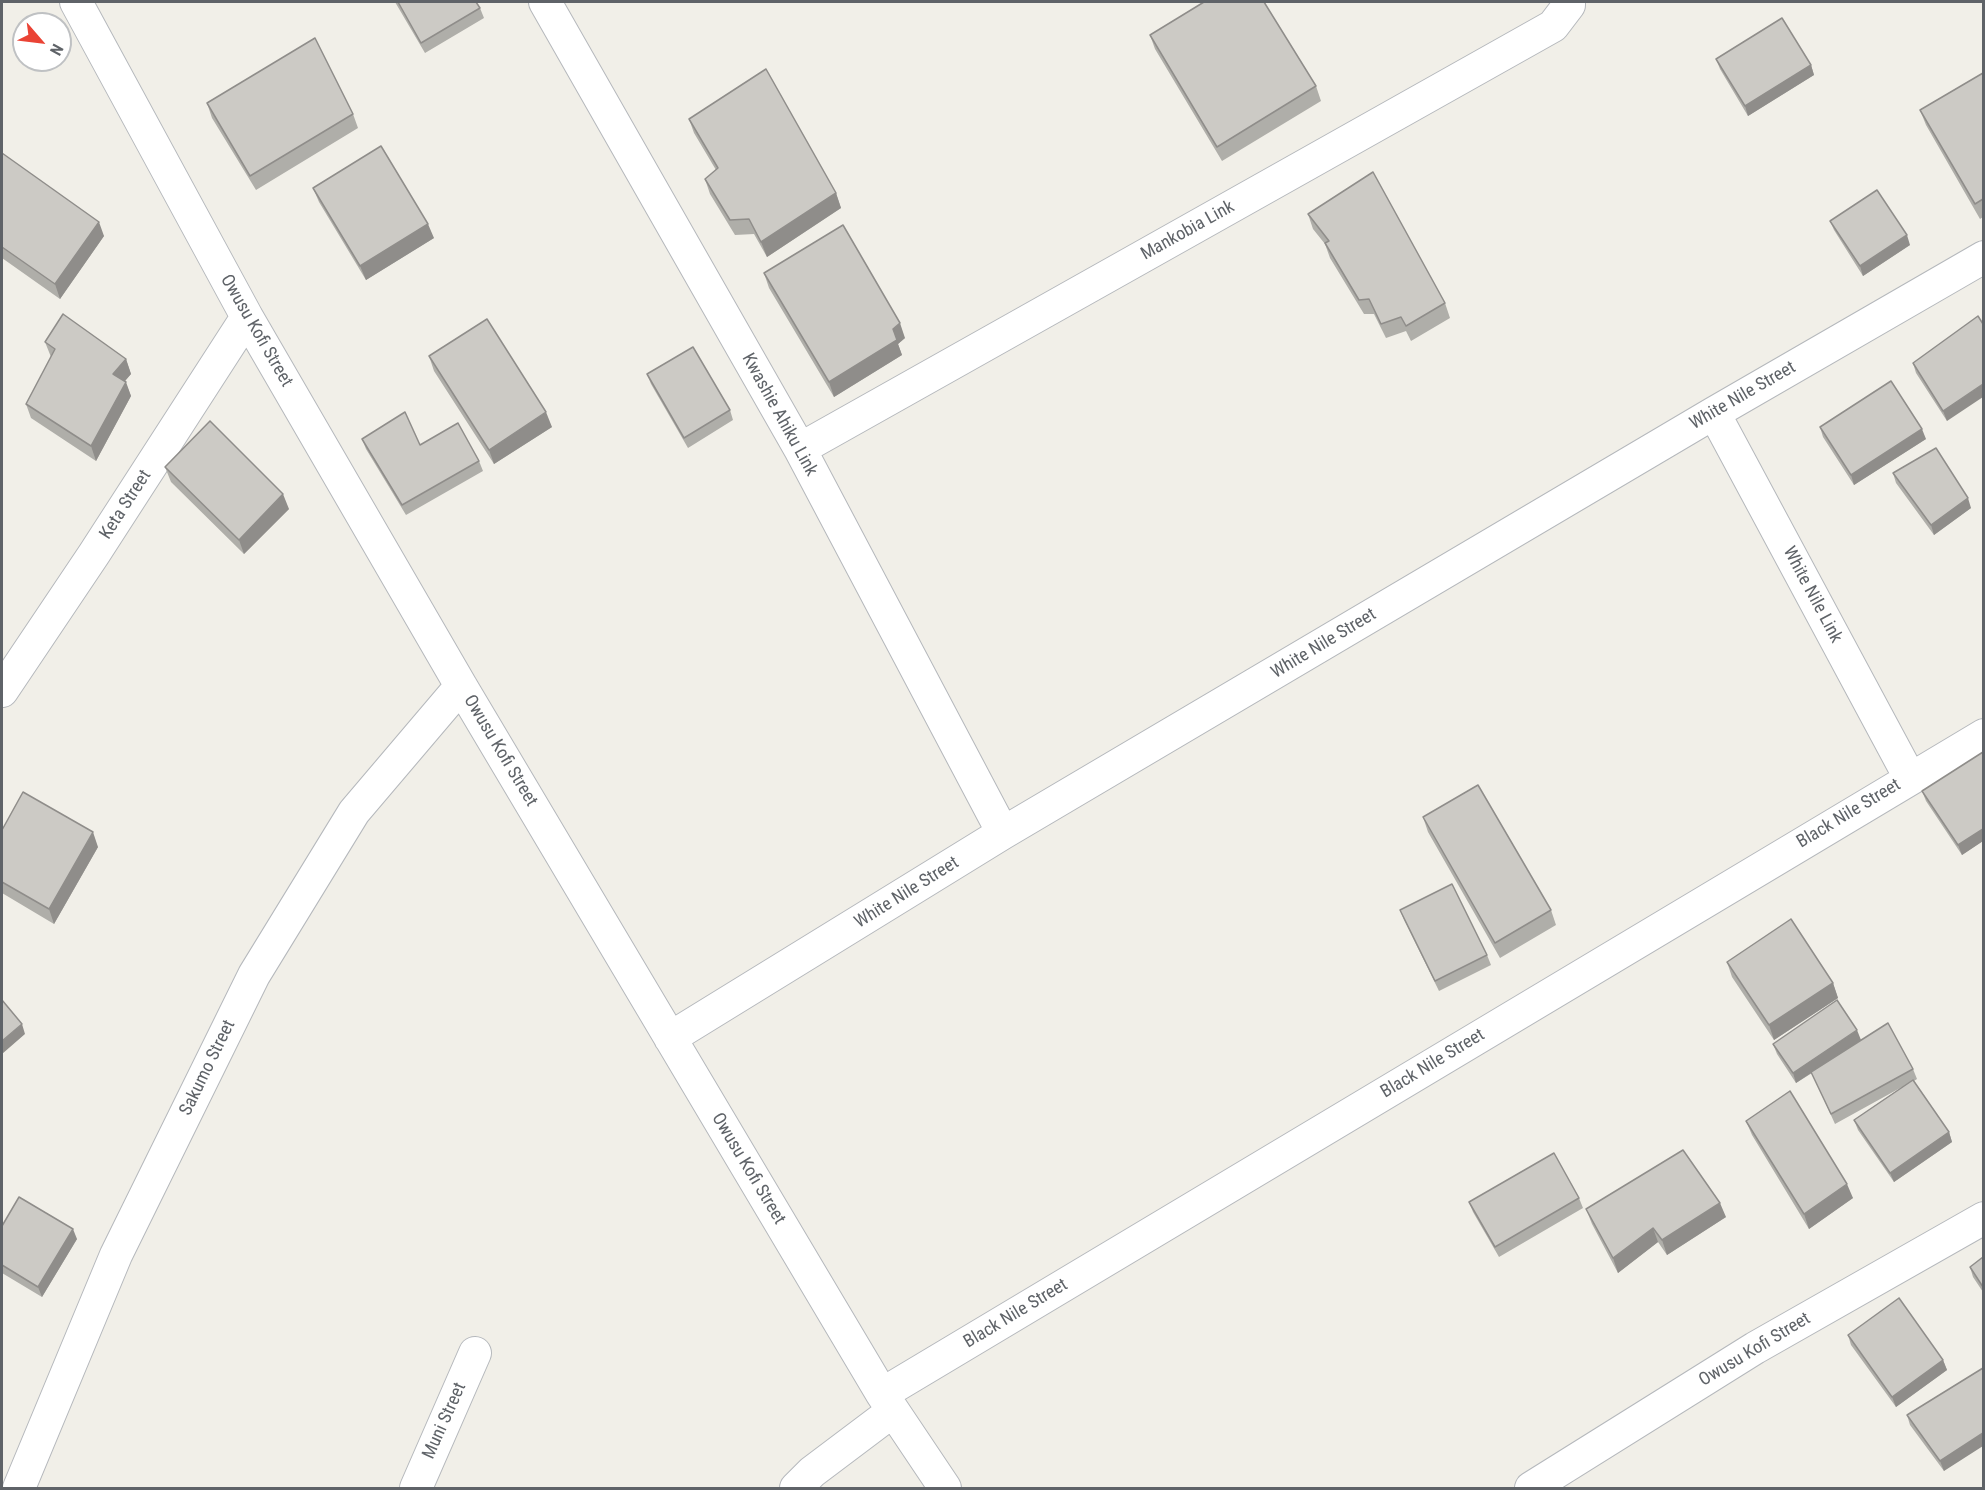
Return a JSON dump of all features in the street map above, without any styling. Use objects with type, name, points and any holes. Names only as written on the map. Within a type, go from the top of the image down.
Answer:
[{"type":"street","name":"Owusu Kofi Street","points":[[76,2],[247,317],[461,686],[888,1403],[945,1488]]},
{"type":"street","name":"Kwashie Ahiku Link","points":[[545,2],[800,449],[1003,833]]},
{"type":"street","name":"Mankobia Link","points":[[800,449],[1553,26],[1569,3]]},
{"type":"street","name":"White Nile Street","points":[[670,1038],[1003,833],[1714,412],[1983,257]]},
{"type":"street","name":"Keta Street","points":[[2,691],[94,554],[247,317]]},
{"type":"street","name":"White Nile Link","points":[[1714,412],[1910,778]]},
{"type":"street","name":"Sakumo Street","points":[[19,1488],[116,1255],[254,975],[354,812],[461,686]]},
{"type":"street","name":"Black Nile Street","points":[[796,1488],[888,1403],[1983,735]]},
{"type":"street","name":"Owusu Kofi Street","points":[[1531,1488],[1755,1348],[1983,1218]]},
{"type":"street","name":"Muni Street","points":[[416,1488],[475,1353]]},
{"type":"building","points":[[398,2],[476,2],[480,8],[421,43]]},
{"type":"building","points":[[1204,2],[1264,2],[1316,86],[1217,147],[1150,35]]},
{"type":"building","points":[[1782,18],[1811,65],[1745,106],[1716,59]]},
{"type":"building","points":[[315,38],[353,114],[250,176],[207,103]]},
{"type":"building","points":[[766,69],[836,193],[761,242],[749,219],[730,220],[705,179],[718,168],[689,119]]},
{"type":"building","points":[[1983,73],[1983,199],[1975,204],[1920,110]]},
{"type":"building","points":[[381,146],[428,224],[360,266],[313,188]]},
{"type":"building","points":[[2,153],[99,222],[55,284],[2,247]]},
{"type":"building","points":[[1373,172],[1445,303],[1406,326],[1401,317],[1381,324],[1369,299],[1359,300],[1325,243],[1329,241],[1308,214]]},
{"type":"building","points":[[1877,190],[1907,235],[1860,266],[1830,221]]},
{"type":"building","points":[[843,225],[900,323],[893,329],[897,340],[829,382],[764,273]]},
{"type":"building","points":[[63,314],[126,359],[113,374],[126,382],[91,446],[26,404],[55,349],[45,342]]},
{"type":"building","points":[[1978,316],[1983,324],[1983,384],[1943,411],[1913,363]]},
{"type":"building","points":[[487,319],[546,412],[489,450],[429,356]]},
{"type":"building","points":[[693,347],[730,410],[684,438],[647,374]]},
{"type":"building","points":[[1891,381],[1922,429],[1851,475],[1820,427]]},
{"type":"building","points":[[405,412],[420,445],[458,423],[479,461],[402,505],[362,439]]},
{"type":"building","points":[[210,421],[283,494],[239,540],[165,467]]},
{"type":"building","points":[[1936,448],[1968,498],[1931,525],[1893,473]]},
{"type":"building","points":[[1983,752],[1983,829],[1958,845],[1922,791]]},
{"type":"building","points":[[1478,785],[1551,910],[1495,943],[1423,817]]},
{"type":"building","points":[[23,792],[93,832],[49,909],[2,882],[2,830]]},
{"type":"building","points":[[1452,884],[1487,955],[1435,981],[1400,910]]},
{"type":"building","points":[[1791,919],[1833,983],[1769,1025],[1727,962]]},
{"type":"building","points":[[2,1000],[22,1024],[2,1041]]},
{"type":"building","points":[[1837,1000],[1857,1030],[1793,1073],[1773,1044]]},
{"type":"building","points":[[1888,1023],[1913,1069],[1831,1114],[1811,1072]]},
{"type":"building","points":[[1913,1080],[1949,1132],[1890,1173],[1854,1120]]},
{"type":"building","points":[[1790,1091],[1847,1184],[1804,1214],[1746,1121]]},
{"type":"building","points":[[1683,1150],[1720,1203],[1662,1240],[1653,1228],[1613,1258],[1586,1209]]},
{"type":"building","points":[[1554,1153],[1579,1198],[1495,1247],[1469,1202]]},
{"type":"building","points":[[19,1197],[73,1229],[38,1287],[2,1265],[2,1226]]},
{"type":"building","points":[[1983,1257],[1983,1287],[1970,1267]]},
{"type":"building","points":[[1899,1298],[1943,1360],[1892,1397],[1848,1335]]},
{"type":"building","points":[[1983,1368],[1983,1433],[1940,1461],[1907,1415]]}]
